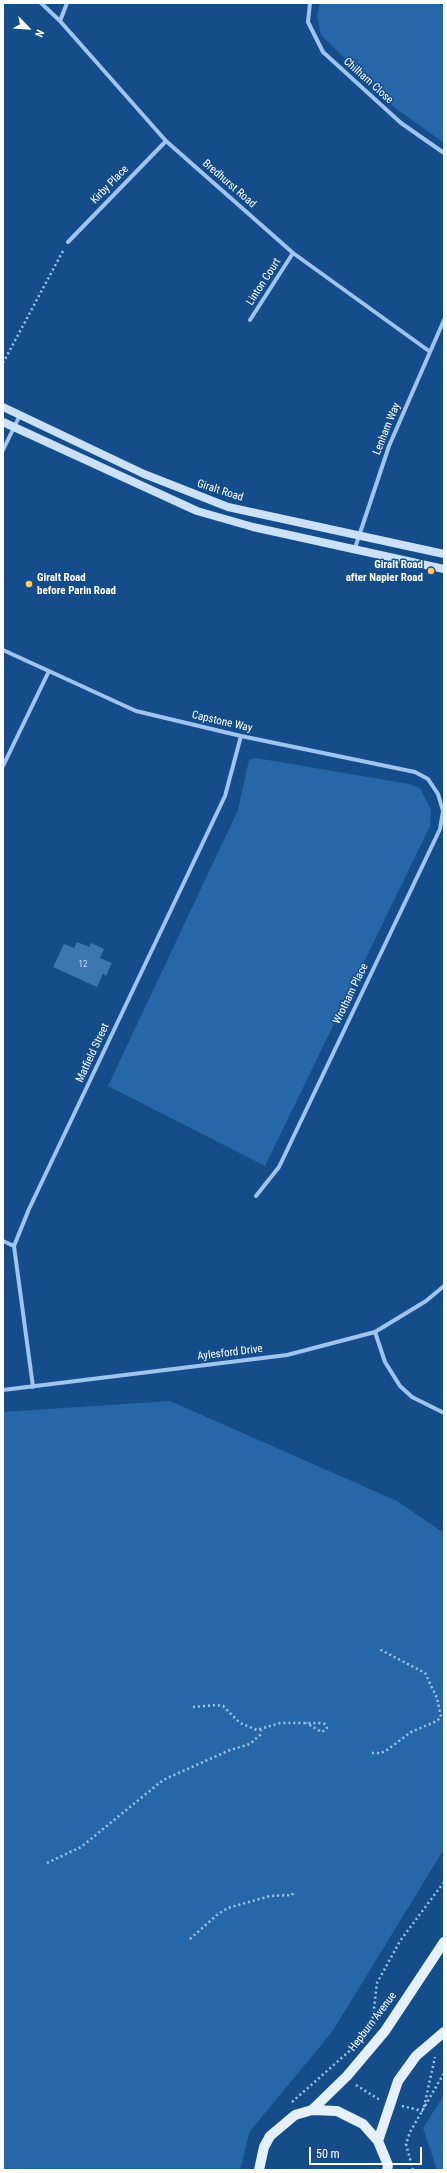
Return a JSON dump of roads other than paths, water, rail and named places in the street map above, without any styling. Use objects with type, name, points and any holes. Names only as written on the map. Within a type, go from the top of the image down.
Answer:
[{"type":"main road","name":"Hepburn Avenue","points":[[312,2110],[347,2076],[385,2031],[444,1942]]},
{"type":"main road","points":[[378,2141],[398,2081],[416,2056],[442,2035]]},
{"type":"main road","points":[[259,2170],[264,2147],[270,2136],[295,2115],[312,2110],[337,2111],[364,2124],[378,2141],[389,2168]]},
{"type":"street","name":"Bredhurst Road","points":[[41,3],[60,21],[166,141],[293,253],[429,351]]},
{"type":"street","points":[[60,21],[67,3]]},
{"type":"street","name":"Chilham Close","points":[[310,3],[308,22],[322,52],[400,123],[444,153]]},
{"type":"street","name":"Kirby Place","points":[[68,242],[166,141]]},
{"type":"street","name":"Linton Court","points":[[250,320],[293,253]]},
{"type":"street","name":"Lenham Way","points":[[355,548],[389,446],[429,351],[444,320]]},
{"type":"street","name":"Giralt Road","points":[[3,407],[144,474],[196,496],[228,507],[359,534],[444,554]]},
{"type":"street","points":[[3,450],[20,415]]},
{"type":"street","points":[[3,422],[197,511],[254,526],[444,569]]},
{"type":"street","name":"Capstone Way","points":[[3,650],[136,711],[241,736],[415,772],[428,779],[438,794]]},
{"type":"street","points":[[3,766],[49,671]]},
{"type":"street","name":"Matfield Street","points":[[33,1387],[14,1246],[29,1209],[225,796],[241,736]]},
{"type":"street","name":"Wrotham Place","points":[[256,1196],[279,1167],[440,829],[443,811],[438,794]]},
{"type":"street","points":[[3,1241],[14,1246]]},
{"type":"street","name":"Aylesford Drive","points":[[3,1390],[286,1355],[375,1332],[426,1301],[444,1286]]},
{"type":"street","points":[[375,1332],[385,1362],[400,1386],[412,1397],[444,1413]]},
{"type":"place","name":"Giralt Road after Napier Road","points":[[431,571]]},
{"type":"place","name":"Giralt Road before Parin Road","points":[[29,584]]}]
